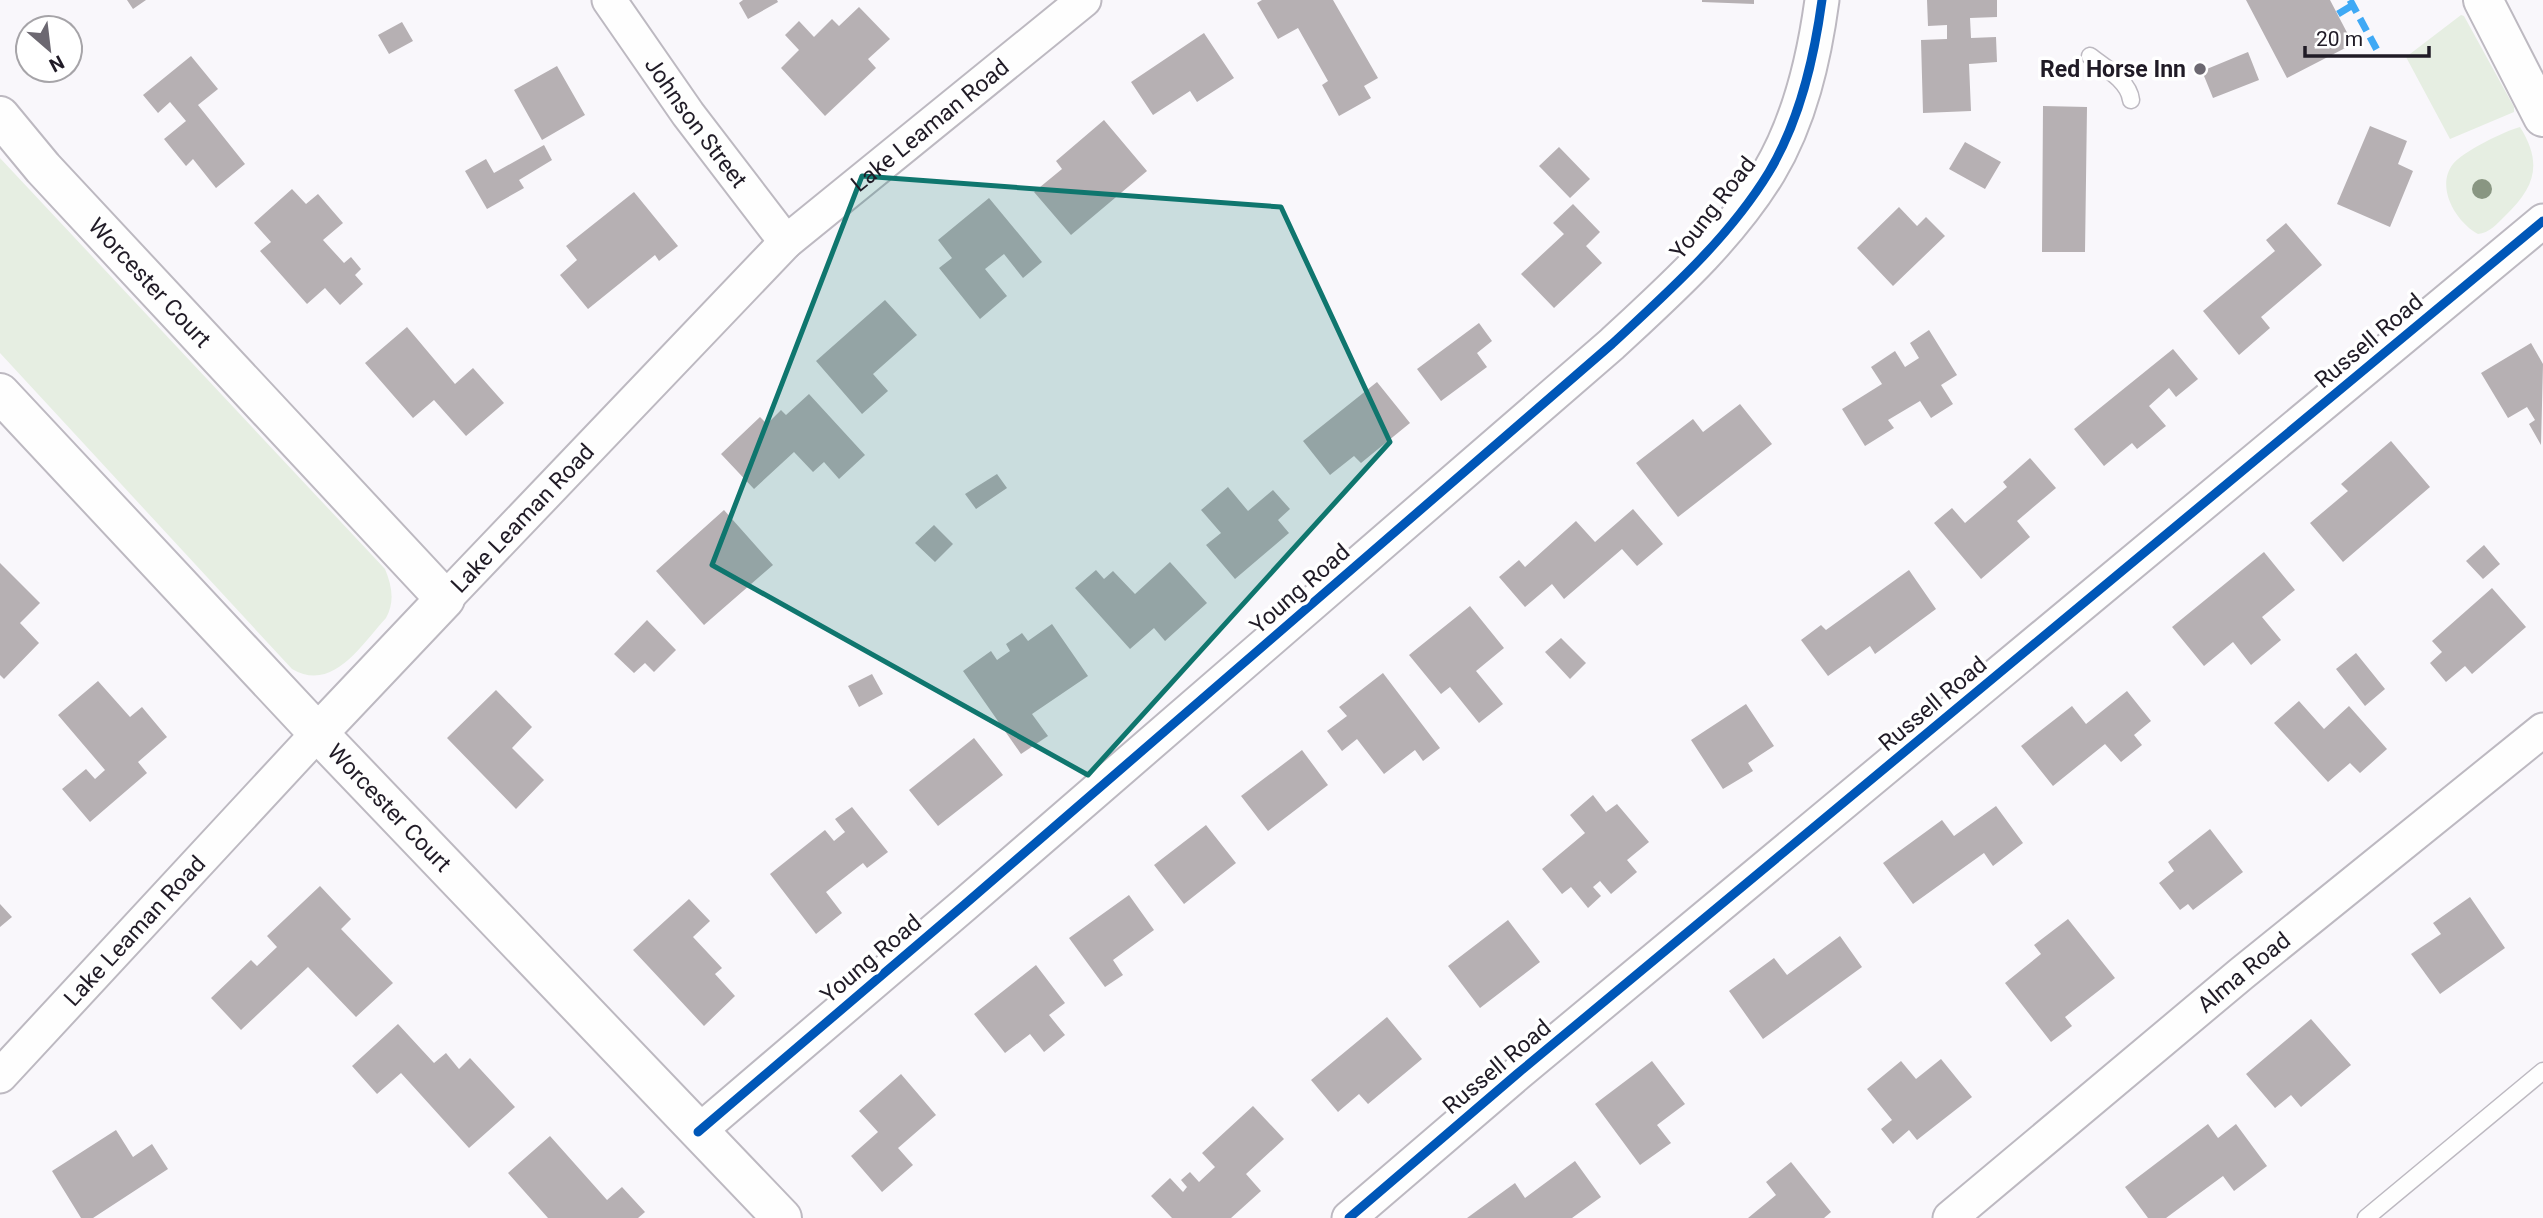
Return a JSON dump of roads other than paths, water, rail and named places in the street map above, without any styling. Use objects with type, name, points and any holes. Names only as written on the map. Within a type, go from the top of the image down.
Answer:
[{"type":"street","name":"Johnson Street","points":[[609,0],[688,114],[786,242]]},
{"type":"street","name":"Lake Leaman Road","points":[[0,1076],[318,733],[786,242],[1084,0]]},
{"type":"street","name":"Young Road","points":[[698,1132],[1570,381],[1677,284],[1737,216],[1770,171],[1798,111],[1817,41],[1822,0]]},
{"type":"street","points":[[2483,0],[2543,117]]},
{"type":"street","name":"Worcester Court","points":[[0,116],[43,168],[445,599]]},
{"type":"street","name":"Russell Road","points":[[1349,1218],[1528,1065],[2543,222]]},
{"type":"street","name":"Worcester Court","points":[[0,393],[318,733],[782,1218]]},
{"type":"street","name":"Alma Road","points":[[1950,1218],[2241,974],[2543,730]]},
{"type":"lane","points":[[2090,56],[2125,86],[2130,92],[2131,100]]},
{"type":"lane","points":[[2366,1218],[2543,1071]]},
{"type":"place","name":"Red Horse Inn","points":[[2200,69]]}]
